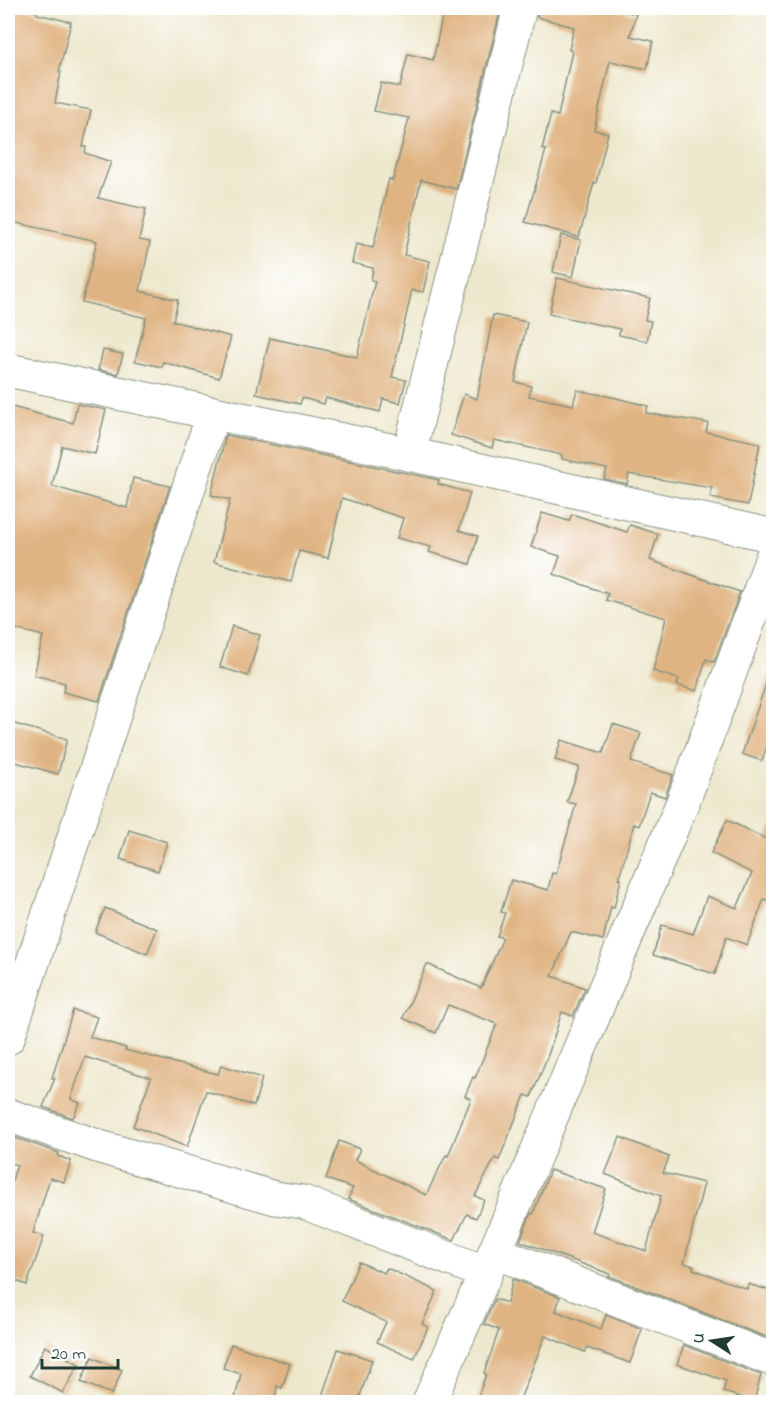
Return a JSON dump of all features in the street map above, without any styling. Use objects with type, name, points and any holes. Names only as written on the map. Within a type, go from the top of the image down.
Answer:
[{"type":"street","points":[[410,454],[520,8]]},
{"type":"street","points":[[8,370],[410,454],[774,536]]},
{"type":"street","points":[[8,1038],[213,414]]},
{"type":"street","points":[[429,1402],[490,1263],[679,810],[774,552]]},
{"type":"street","points":[[8,1115],[100,1148],[275,1198],[303,1202],[774,1359]]},
{"type":"building","points":[[8,8],[37,12],[37,14],[71,22],[59,72],[61,72],[55,103],[91,110],[83,147],[86,147],[85,153],[111,162],[98,198],[146,209],[139,240],[150,242],[140,291],[178,300],[173,321],[231,337],[219,378],[163,362],[162,367],[135,361],[146,318],[82,302],[97,241],[8,221]]},
{"type":"building","points":[[444,8],[501,8],[456,189],[421,180],[404,255],[430,261],[423,292],[412,290],[392,377],[406,380],[400,403],[383,399],[380,412],[326,398],[324,404],[302,398],[300,404],[256,394],[270,338],[357,357],[375,281],[371,280],[373,268],[352,263],[356,244],[373,248],[389,179],[393,180],[409,118],[374,111],[381,83],[400,87],[408,54],[433,60]]},
{"type":"building","points":[[538,8],[624,8],[623,11],[636,14],[630,36],[653,41],[647,69],[610,61],[594,130],[608,133],[596,183],[594,183],[579,237],[525,222],[546,150],[542,149],[551,114],[558,116],[572,51],[569,50],[574,27],[537,17]]},
{"type":"building","points":[[561,235],[581,240],[573,277],[553,272]]},
{"type":"building","points":[[557,278],[650,298],[645,320],[651,321],[647,341],[619,335],[620,329],[549,314]]},
{"type":"building","points":[[493,315],[527,322],[515,382],[531,386],[529,396],[573,405],[577,390],[612,397],[648,406],[646,413],[708,423],[706,432],[760,443],[748,505],[710,498],[712,488],[629,474],[627,484],[604,479],[607,469],[562,459],[562,455],[494,440],[492,448],[451,435],[464,394],[477,399]]},
{"type":"building","points":[[103,350],[123,354],[118,374],[98,370]]},
{"type":"building","points":[[77,404],[106,410],[95,454],[62,446],[52,486],[127,508],[133,478],[170,486],[99,701],[63,692],[65,683],[34,675],[43,636],[8,627],[8,406],[73,423]]},
{"type":"building","points":[[226,435],[439,480],[438,484],[470,493],[459,530],[478,536],[470,564],[429,552],[431,547],[397,538],[403,518],[342,498],[328,558],[299,551],[291,582],[214,562],[230,500],[211,495]]},
{"type":"building","points":[[542,513],[569,521],[572,514],[627,532],[630,525],[658,534],[650,560],[740,592],[714,662],[706,659],[697,691],[677,685],[679,679],[653,671],[666,618],[606,600],[608,594],[554,574],[560,556],[531,547]]},
{"type":"building","points":[[232,626],[260,635],[248,676],[220,667]]},
{"type":"building","points":[[770,672],[774,672],[774,727],[762,761],[742,754]]},
{"type":"building","points":[[8,722],[67,739],[58,774],[8,760]]},
{"type":"building","points":[[613,724],[641,733],[631,762],[673,775],[665,797],[650,792],[639,826],[634,824],[619,878],[621,879],[614,908],[611,907],[603,940],[571,932],[552,976],[585,988],[573,1016],[562,1012],[531,1097],[525,1095],[499,1160],[495,1158],[475,1196],[484,1200],[476,1218],[467,1214],[454,1240],[348,1199],[353,1188],[326,1179],[339,1141],[360,1149],[355,1160],[426,1195],[446,1155],[448,1156],[471,1099],[465,1096],[473,1077],[475,1078],[497,1024],[448,1005],[436,1033],[403,1018],[427,964],[481,988],[503,938],[497,936],[505,913],[501,912],[511,880],[548,890],[552,873],[556,874],[576,804],[567,802],[579,767],[555,760],[561,740],[603,753]]},
{"type":"building","points":[[727,820],[766,839],[774,823],[774,903],[764,899],[747,945],[726,937],[715,974],[653,955],[662,925],[693,934],[707,896],[737,908],[752,873],[711,853]]},
{"type":"building","points":[[129,830],[167,842],[158,871],[120,859]]},
{"type":"building","points":[[105,908],[157,929],[147,954],[95,932]]},
{"type":"building","points":[[73,1010],[97,1017],[90,1037],[126,1048],[125,1050],[218,1074],[221,1065],[262,1078],[254,1106],[206,1091],[187,1147],[133,1126],[151,1078],[85,1057],[71,1099],[80,1103],[73,1118],[43,1107],[55,1078],[52,1078]]},
{"type":"building","points":[[8,1135],[59,1153],[58,1156],[71,1161],[64,1182],[50,1178],[33,1233],[44,1236],[27,1285],[8,1278],[8,1192],[17,1165],[8,1162]]},
{"type":"building","points":[[620,1137],[669,1157],[663,1173],[704,1183],[684,1263],[694,1266],[693,1269],[747,1289],[748,1284],[774,1292],[774,1340],[609,1276],[610,1274],[520,1241],[550,1170],[606,1189],[592,1232],[646,1251],[661,1196],[605,1174]]},
{"type":"building","points":[[359,1262],[384,1273],[387,1268],[437,1291],[422,1324],[428,1327],[414,1359],[377,1342],[386,1322],[342,1301]]},
{"type":"building","points":[[513,1279],[560,1297],[556,1311],[601,1329],[606,1315],[642,1329],[630,1363],[587,1348],[585,1352],[545,1336],[519,1402],[476,1402],[499,1330],[484,1324],[495,1299],[507,1303]]},
{"type":"building","points":[[231,1344],[290,1364],[282,1388],[277,1386],[275,1402],[234,1402],[241,1374],[223,1368]]},
{"type":"building","points":[[684,1345],[761,1375],[754,1401],[723,1392],[726,1381],[677,1364]]},
{"type":"building","points":[[45,1346],[79,1364],[63,1393],[30,1376]]},
{"type":"building","points":[[338,1349],[372,1360],[358,1402],[320,1402]]},
{"type":"building","points":[[92,1357],[122,1370],[112,1394],[81,1382]]}]
